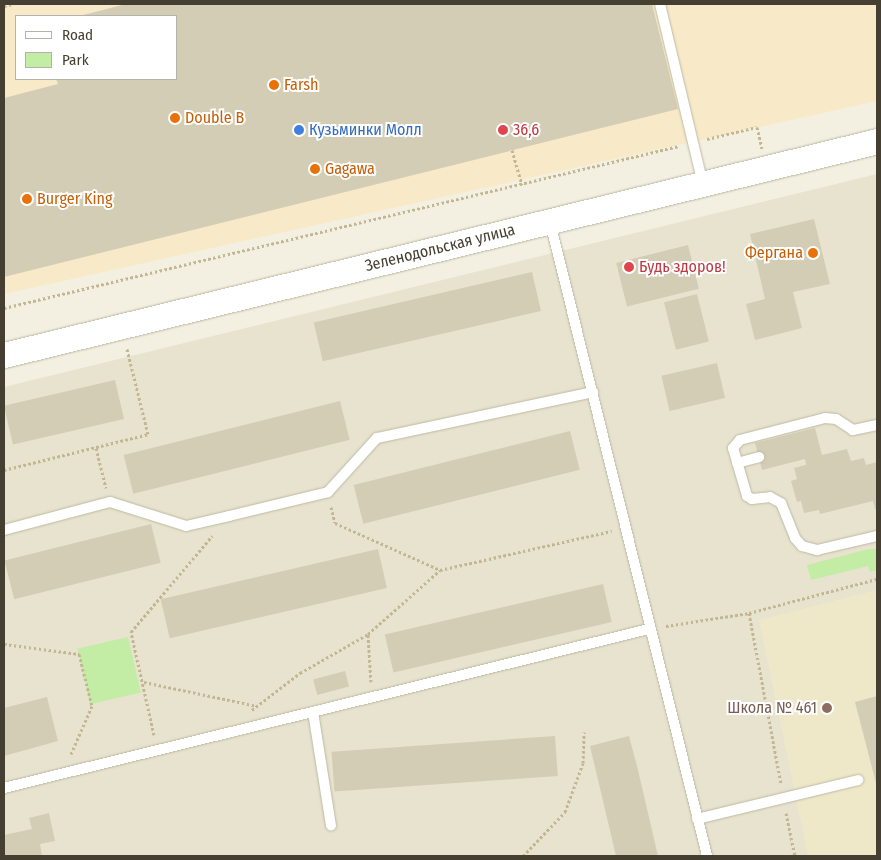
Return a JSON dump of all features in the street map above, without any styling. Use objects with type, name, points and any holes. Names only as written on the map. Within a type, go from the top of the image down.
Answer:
[{"type":"street","name":"Зеленодольская улица","points":[[4,354],[877,141]]},
{"type":"lane","points":[[660,4],[703,184]]},
{"type":"lane","points":[[549,221],[707,856]]},
{"type":"lane","points":[[4,530],[110,502],[186,526],[328,492],[376,438],[593,392]]},
{"type":"lane","points":[[877,425],[853,430],[836,420],[825,418],[740,440],[733,448],[747,496],[752,499],[770,497],[781,503],[795,538],[807,548],[817,550],[877,536]]},
{"type":"lane","points":[[737,463],[759,457]]},
{"type":"lane","points":[[4,788],[649,629]]},
{"type":"lane","points":[[313,712],[331,826]]},
{"type":"lane","points":[[698,819],[858,780]]},
{"type":"path","points":[[4,6],[13,4]]},
{"type":"path","points":[[4,308],[757,127]]},
{"type":"path","points":[[512,150],[522,185]]},
{"type":"path","points":[[4,470],[148,434],[127,349]]},
{"type":"path","points":[[96,448],[110,502]]},
{"type":"path","points":[[328,492],[335,523],[440,570]]},
{"type":"path","points":[[157,750],[132,632],[228,516]]},
{"type":"path","points":[[250,712],[300,673],[368,634],[440,570],[625,528]]},
{"type":"path","points":[[649,629],[749,613],[877,579]]},
{"type":"path","points":[[749,613],[795,856]]},
{"type":"path","points":[[368,634],[372,697]]},
{"type":"path","points":[[4,644],[79,654],[92,706],[63,773]]},
{"type":"path","points":[[144,682],[257,706]]},
{"type":"path","points":[[523,856],[565,812],[583,763],[584,732]]},
{"type":"shaded area","name":"Кузьминки Молл","points":[[4,4],[877,4],[877,101],[4,294]]},
{"type":"shaded area","points":[[877,174],[877,856],[4,856],[4,387]]},
{"type":"shaded area","name":"Школа № 461","points":[[877,590],[877,856],[808,856],[759,620]]},
{"type":"green space","points":[[869,549],[877,549],[877,570],[870,572],[868,566],[811,580],[807,565]]},
{"type":"green space","points":[[128,637],[141,693],[90,704],[77,649]]},
{"type":"building","name":"Кузьминки Молл","points":[[126,4],[652,4],[678,109],[4,277],[4,98],[58,84],[56,80],[178,80],[178,15],[83,15]]},
{"type":"building","points":[[814,219],[830,284],[793,292],[802,328],[755,340],[746,304],[765,299],[750,234]]},
{"type":"building","points":[[688,245],[699,289],[627,307],[616,263]]},
{"type":"building","points":[[532,272],[541,311],[323,361],[314,322]]},
{"type":"building","points":[[697,294],[709,342],[676,350],[664,302]]},
{"type":"building","points":[[717,363],[725,398],[670,411],[661,376]]},
{"type":"building","points":[[115,380],[124,419],[13,445],[4,406]]},
{"type":"building","points":[[340,401],[350,440],[133,494],[124,455]]},
{"type":"building","points":[[815,428],[822,455],[847,449],[851,461],[864,458],[866,465],[877,462],[877,509],[875,509],[873,501],[820,514],[819,510],[804,513],[801,501],[797,502],[791,481],[797,479],[794,468],[806,465],[805,459],[762,470],[755,443]]},
{"type":"building","points":[[570,431],[580,470],[363,524],[354,485]]},
{"type":"building","points":[[151,524],[161,563],[14,599],[4,561]]},
{"type":"building","points":[[378,549],[387,588],[170,638],[161,599]]},
{"type":"building","points":[[603,584],[612,622],[394,672],[385,634]]},
{"type":"building","points":[[345,671],[349,686],[317,695],[313,680]]},
{"type":"building","points":[[877,696],[877,787],[855,702]]},
{"type":"building","points":[[47,697],[58,741],[4,756],[4,708]]},
{"type":"building","points":[[555,736],[558,776],[334,792],[332,752]]},
{"type":"building","points":[[629,736],[658,856],[616,856],[590,746]]},
{"type":"building","points":[[49,813],[55,841],[40,844],[42,856],[4,856],[4,835],[32,829],[29,818]]},
{"type":"place","name":"Farsh","points":[[274,85]]},
{"type":"place","name":"Double B","points":[[175,118]]},
{"type":"place","name":"Кузьминки Молл","points":[[299,130]]},
{"type":"place","name":"36,6","points":[[503,130]]},
{"type":"place","name":"Gagawa","points":[[315,169]]},
{"type":"place","name":"Burger King","points":[[27,199]]},
{"type":"place","name":"Фергана","points":[[813,253]]},
{"type":"place","name":"Будь здоров!","points":[[629,267]]},
{"type":"place","name":"Школа № 461","points":[[827,708]]}]
